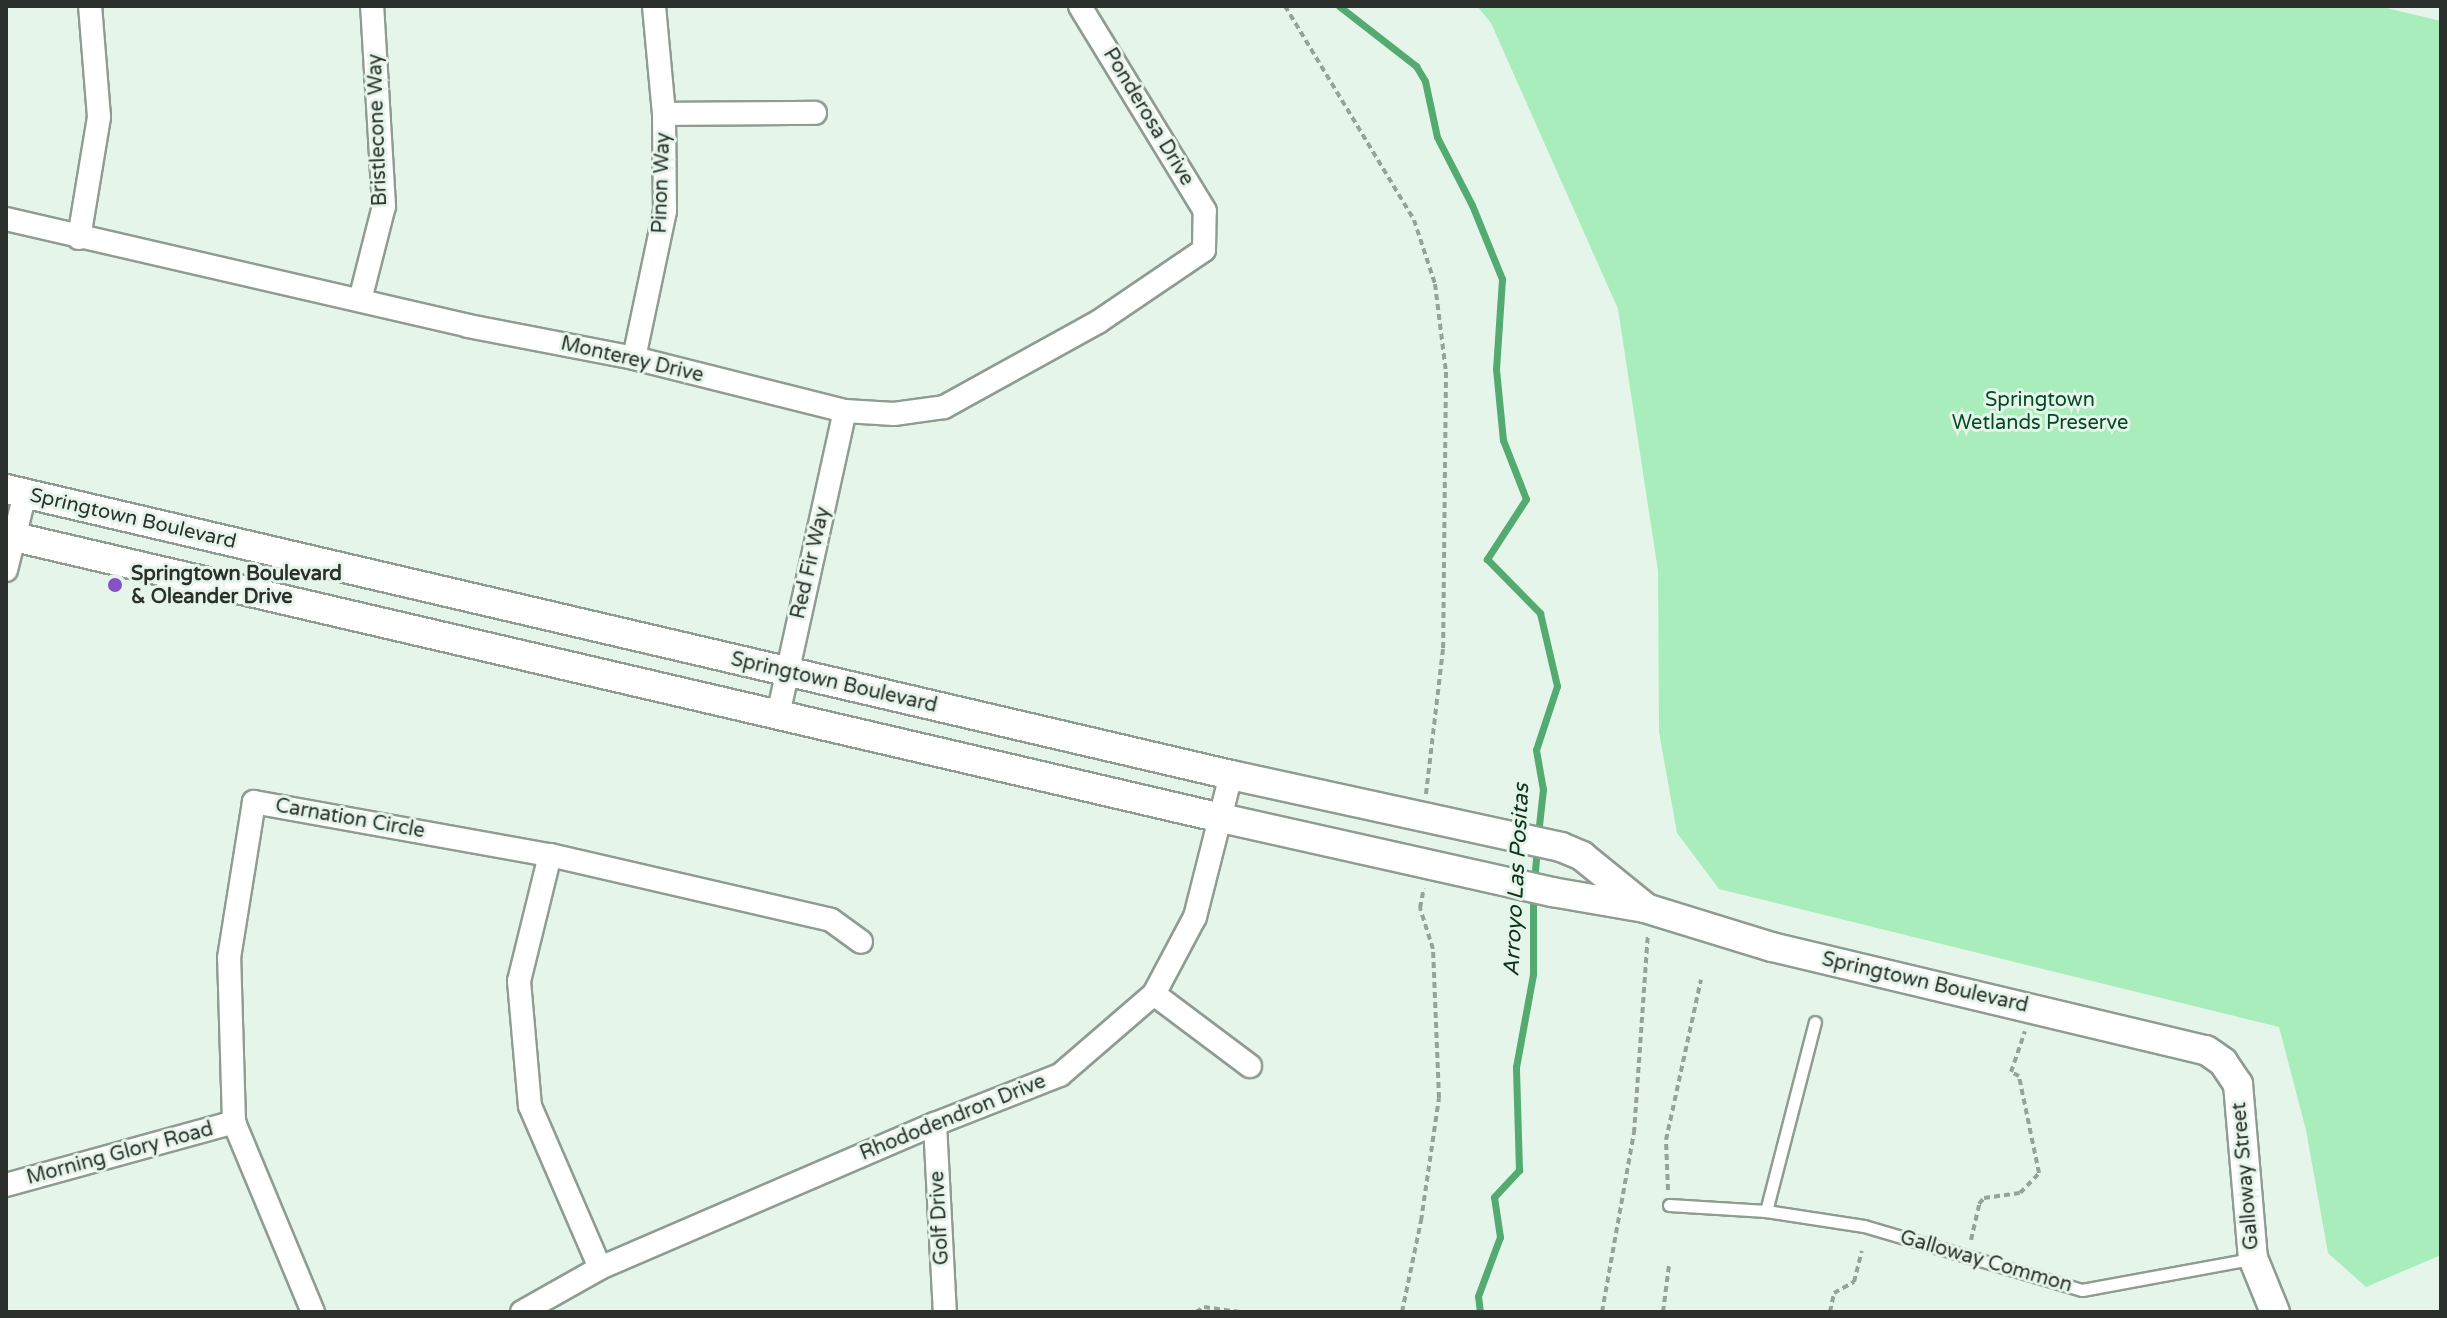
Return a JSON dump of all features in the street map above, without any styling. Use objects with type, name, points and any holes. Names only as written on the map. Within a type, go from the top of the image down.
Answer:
[{"type":"street","points":[[79,238],[99,117],[90,6]]},
{"type":"street","name":"Bristlecone Way","points":[[360,300],[384,206],[372,6]]},
{"type":"street","name":"Pinon Way","points":[[634,358],[665,211],[664,114],[654,6]]},
{"type":"street","name":"Ponderosa Drive","points":[[1080,6],[1205,211],[1207,231]]},
{"type":"street","points":[[664,114],[815,113]]},
{"type":"street","name":"Monterey Drive","points":[[6,219],[468,326],[634,358],[845,411],[894,414],[944,407],[1098,322],[1204,250],[1207,231]]},
{"type":"street","name":"Red Fir Way","points":[[778,715],[845,411]]},
{"type":"street","points":[[6,570],[15,491]]},
{"type":"street","name":"Springtown Boulevard","points":[[15,491],[1231,775],[1561,847],[1582,856],[1645,908]]},
{"type":"street","name":"Springtown Boulevard","points":[[10,536],[1221,818],[1552,892],[1645,908],[1772,947],[2206,1050]]},
{"type":"street","name":"Rhododendron Drive","points":[[522,1312],[600,1268],[935,1124],[1060,1075],[1154,994],[1195,917],[1231,775]]},
{"type":"street","name":"Carnation Circle","points":[[313,1312],[234,1122],[229,958],[254,802],[550,855],[831,920],[861,942]]},
{"type":"street","points":[[550,855],[519,981],[530,1106],[600,1268]]},
{"type":"street","points":[[1154,994],[1250,1066]]},
{"type":"street","name":"Galloway Street","points":[[2206,1050],[2223,1062],[2238,1084],[2253,1258],[2275,1312]]},
{"type":"street","name":"Morning Glory Road","points":[[6,1185],[234,1122]]},
{"type":"street","name":"Golf Drive","points":[[935,1124],[945,1312]]},
{"type":"lane","points":[[1766,1211],[1815,1022]]},
{"type":"lane","name":"Galloway Common","points":[[1669,1205],[1766,1211],[1864,1226],[2082,1290],[2253,1258]]},
{"type":"path","points":[[1285,6],[1414,220],[1435,284],[1446,372],[1443,649],[1426,794]]},
{"type":"path","points":[[1402,1312],[1421,1221],[1439,1098],[1433,949],[1420,908],[1425,883]]},
{"type":"path","points":[[1602,1312],[1634,1133],[1649,948],[1645,908]]},
{"type":"path","points":[[1669,1205],[1666,1140],[1701,980]]},
{"type":"path","points":[[1965,1256],[1979,1204],[1984,1198],[2020,1193],[2039,1173],[2019,1076],[2011,1072],[2027,1025]]},
{"type":"path","points":[[1830,1312],[1834,1293],[1854,1282],[1862,1251]]},
{"type":"path","points":[[1663,1312],[1669,1265]]},
{"type":"path","points":[[1196,1312],[1204,1307],[1240,1312]]},
{"type":"green space","name":"Springtown Wetlands Preserve","points":[[1477,6],[2378,6],[2441,21],[2441,1255],[2366,1287],[2328,1253],[2306,1130],[2279,1027],[1719,889],[1677,833],[1659,732],[1658,571],[1618,309],[1491,23]]},
{"type":"waterway","name":"Arroyo Las Positas","points":[[1339,6],[1416,66],[1425,81],[1437,137],[1472,205],[1502,279],[1496,369],[1503,440],[1526,499],[1487,559],[1540,613],[1557,686],[1536,750],[1543,789],[1538,834]]},
{"type":"waterway","name":"Arroyo Las Positas","points":[[1534,882],[1537,846]]},
{"type":"waterway","name":"Arroyo Las Positas","points":[[1480,1312],[1478,1296],[1500,1237],[1494,1197],[1519,1170],[1516,1067],[1533,974],[1533,894]]},
{"type":"place","name":"Springtown Boulevard & Oleander Drive","points":[[115,585]]}]
